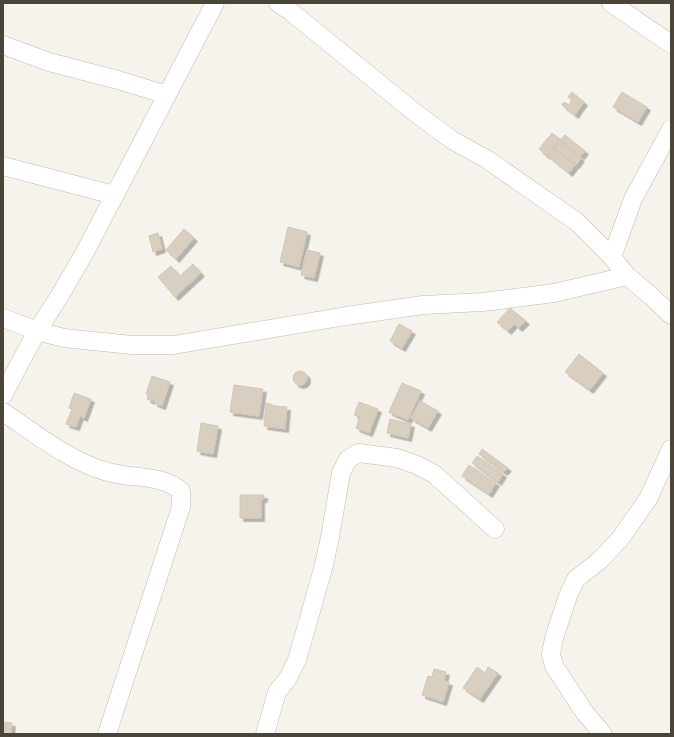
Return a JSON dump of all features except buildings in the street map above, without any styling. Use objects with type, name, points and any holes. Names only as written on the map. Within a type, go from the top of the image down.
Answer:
[{"type":"street","points":[[3,395],[36,331],[59,297],[85,252],[215,3]]},
{"type":"street","points":[[278,3],[290,11],[413,111],[452,140],[488,160],[577,222],[612,257],[627,276],[671,315]]},
{"type":"street","points":[[611,3],[671,44]]},
{"type":"street","points":[[3,45],[49,62],[118,80],[167,95]]},
{"type":"street","points":[[612,257],[633,199],[671,129]]},
{"type":"street","points":[[3,166],[114,196]]},
{"type":"street","points":[[3,318],[36,331],[64,338],[132,345],[174,345],[346,316],[423,305],[484,302],[554,293],[627,276]]},
{"type":"street","points":[[3,412],[72,458],[108,472],[174,484],[181,491],[181,507],[106,734]]},
{"type":"street","points":[[603,734],[585,713],[554,666],[551,654],[554,638],[568,596],[576,579],[598,562],[620,539],[648,499],[671,449]]},
{"type":"street","points":[[265,734],[277,692],[288,678],[297,660],[324,565],[341,474],[348,459],[359,453],[397,458],[417,465],[434,474],[495,529]]}]
